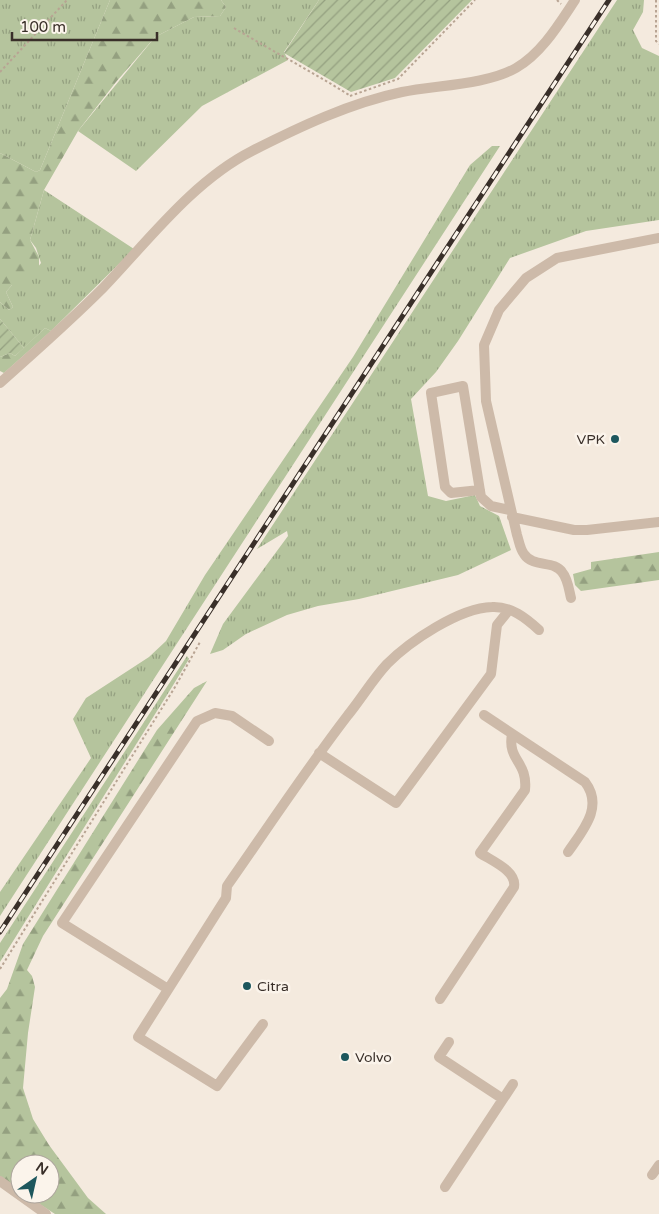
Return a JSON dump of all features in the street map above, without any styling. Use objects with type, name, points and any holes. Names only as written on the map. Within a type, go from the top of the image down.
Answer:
[{"type":"street","points":[[0,383],[60,329],[198,189],[221,169],[252,151],[362,102],[403,92],[508,72],[534,55],[575,0]]},
{"type":"street","points":[[571,598],[562,571],[557,567],[533,562],[523,553],[511,513],[486,402],[484,345],[499,310],[526,278],[557,258],[659,238]]},
{"type":"street","points":[[480,490],[451,493],[445,486],[431,394],[464,386],[480,490],[484,500],[491,506],[511,513],[587,530],[659,522]]},
{"type":"street","points":[[263,1024],[217,1086],[138,1037],[226,898],[227,886],[319,754],[387,664],[433,627],[466,614],[492,607],[509,610],[525,617],[539,630]]},
{"type":"street","points":[[319,754],[396,803],[491,674],[497,625],[509,610]]},
{"type":"street","points":[[168,989],[62,923],[197,721],[215,713],[232,716],[269,741]]},
{"type":"street","points":[[484,715],[585,782],[591,790],[594,802],[592,814],[568,852]]},
{"type":"street","points":[[440,999],[514,887],[515,881],[512,874],[480,853],[525,790],[526,779],[522,766],[512,753],[510,745],[512,734]]},
{"type":"street","points":[[449,1042],[439,1057],[503,1099]]},
{"type":"street","points":[[445,1187],[513,1084]]},
{"type":"street","points":[[652,1176],[659,1165]]},
{"type":"street","points":[[0,1181],[46,1214]]},
{"type":"path","points":[[0,72],[67,0]]},
{"type":"path","points":[[350,96],[398,79],[475,0]]},
{"type":"path","points":[[656,0],[656,41],[659,44]]},
{"type":"path","points":[[234,28],[267,50],[290,59],[362,102]]},
{"type":"path","points":[[0,969],[175,687],[200,642]]},
{"type":"green space","points":[[0,0],[110,0],[40,170],[36,172],[0,153]]},
{"type":"green space","points":[[110,0],[221,0],[226,7],[220,16],[194,17],[155,37],[116,82],[78,131],[44,190],[30,240],[39,257],[39,271],[31,277],[27,287],[12,285],[6,292],[13,307],[9,310],[0,302],[0,153],[36,172],[40,170]]},
{"type":"green space","points":[[221,0],[319,0],[284,52],[288,60],[202,106],[136,171],[78,131],[155,37],[194,17],[220,16],[226,7]]},
{"type":"green space","points":[[319,0],[472,0],[395,78],[351,92],[284,53]]},
{"type":"green space","points":[[617,0],[644,0],[643,12],[633,30],[642,48],[659,56],[659,220],[586,231],[510,258],[458,341],[436,372],[411,399],[428,496],[446,501],[475,495],[480,506],[499,516],[511,550],[458,575],[359,599],[318,606],[287,615],[246,634],[223,650],[210,654],[223,624],[288,536],[287,531],[257,549]]},
{"type":"green space","points":[[492,146],[500,146],[0,916],[0,892],[91,758],[73,719],[86,698],[149,657],[166,641],[205,575],[353,357],[470,165]]},
{"type":"green space","points":[[44,190],[134,249],[51,331],[45,328],[24,348],[0,319],[0,302],[9,310],[13,307],[6,292],[12,285],[24,285],[41,263],[36,248],[30,240]]},
{"type":"green space","points":[[0,319],[24,348],[15,356],[10,353],[0,357]]},
{"type":"green space","points":[[45,328],[51,331],[4,373],[0,371],[0,357],[10,353],[15,356]]},
{"type":"green space","points":[[659,552],[659,580],[581,591],[575,585],[573,574],[591,569],[591,562]]},
{"type":"green space","points":[[187,656],[189,659],[172,687],[0,962],[0,943]]},
{"type":"green space","points":[[207,681],[43,936],[27,970],[32,976],[35,987],[28,1033],[23,1088],[33,1119],[56,1154],[10,1154],[10,1184],[0,1177],[0,998],[7,989],[23,944],[157,730],[194,688]]},
{"type":"green space","points":[[60,1160],[88,1198],[106,1214],[55,1214],[40,1204],[60,1204]]},
{"type":"railway","points":[[0,932],[609,0]]},
{"type":"place","name":"VPK","points":[[615,439]]},
{"type":"place","name":"Citra","points":[[247,986]]},
{"type":"place","name":"Volvo","points":[[345,1057]]}]
